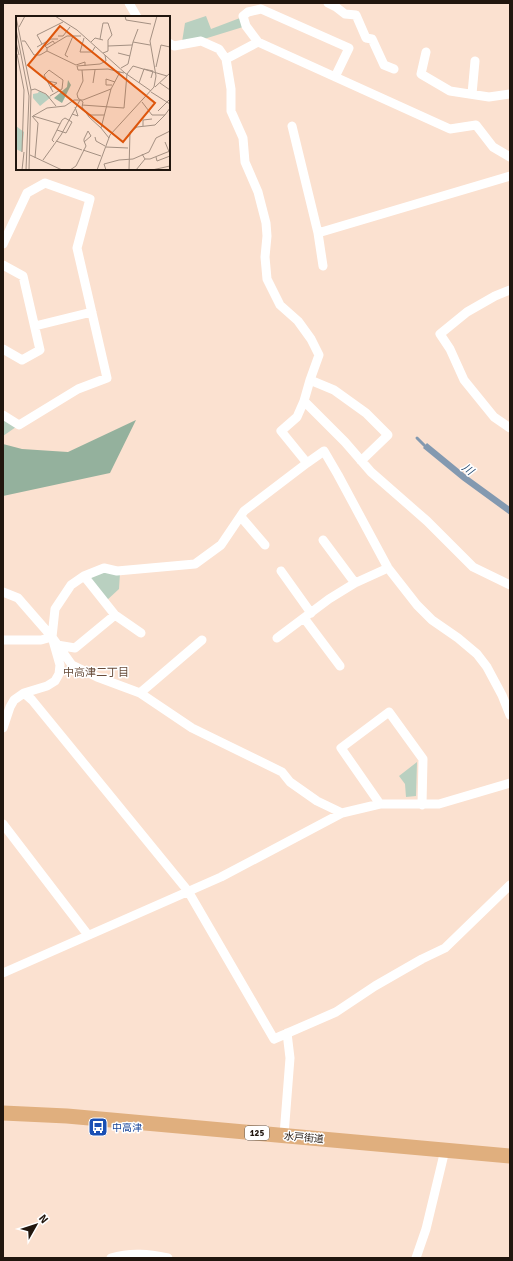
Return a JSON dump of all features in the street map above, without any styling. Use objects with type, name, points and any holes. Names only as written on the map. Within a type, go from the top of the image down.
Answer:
[{"type":"highway","name":"水戸街道","points":[[3,1113],[46,1114],[510,1156]]},
{"type":"street","points":[[129,3],[136,16]]},
{"type":"street","points":[[328,3],[345,14],[356,15],[366,38],[372,39],[384,65],[394,69]]},
{"type":"street","points":[[335,77],[349,48],[261,9],[248,12],[243,16],[246,26],[258,42],[335,77],[450,129],[476,125],[493,147],[510,157]]},
{"type":"street","points":[[170,44],[174,46],[201,42],[219,49],[226,59],[231,89],[231,110],[243,138],[245,162],[258,192],[266,223],[267,236],[265,257],[267,279],[280,305],[298,321],[311,339],[318,355],[304,401],[297,417],[281,430],[307,463]]},
{"type":"street","points":[[226,59],[258,42]]},
{"type":"street","points":[[426,52],[421,74],[450,90],[489,97],[510,94]]},
{"type":"street","points":[[472,94],[475,61]]},
{"type":"street","points":[[292,126],[318,233],[323,266]]},
{"type":"street","points":[[318,233],[510,176]]},
{"type":"street","points":[[3,244],[27,193],[46,183],[90,199],[77,248],[107,378],[78,389],[19,425],[3,415]]},
{"type":"street","points":[[3,265],[23,276],[40,350],[22,360],[3,349]]},
{"type":"street","points":[[510,290],[495,296],[467,312],[440,334],[450,349],[464,380],[494,417],[510,428]]},
{"type":"street","points":[[35,326],[92,312]]},
{"type":"street","points":[[310,380],[334,390],[366,413],[388,435],[361,461]]},
{"type":"street","points":[[304,401],[345,442],[371,472],[428,521],[473,567],[510,584]]},
{"type":"street","points":[[3,728],[14,700],[24,693],[47,686],[55,680],[59,674],[60,665],[52,637],[55,609],[71,585],[84,576],[104,568],[117,571],[195,564],[221,545],[244,511],[324,451],[388,568],[417,605],[432,620],[458,638],[477,654],[490,673],[502,695],[510,715]]},
{"type":"street","points":[[241,517],[265,544]]},
{"type":"street","points":[[323,540],[355,583]]},
{"type":"street","points":[[277,638],[329,599],[355,583],[388,568]]},
{"type":"street","points":[[281,571],[340,666]]},
{"type":"street","points":[[84,576],[115,615],[141,633]]},
{"type":"street","points":[[3,592],[18,598],[52,637],[72,665],[97,677],[140,694],[192,728],[282,772],[290,782],[316,801],[342,812]]},
{"type":"street","points":[[58,645],[76,648],[115,615]]},
{"type":"street","points":[[3,640],[41,640],[52,637]]},
{"type":"street","points":[[140,694],[202,640]]},
{"type":"street","points":[[24,693],[32,700],[188,891],[274,1039],[336,1012],[375,986],[422,958],[445,948],[510,885]]},
{"type":"street","points":[[380,804],[341,748],[389,712],[423,759],[422,804]]},
{"type":"street","points":[[3,973],[221,877],[342,812],[380,804],[439,804],[510,783]]},
{"type":"street","points":[[3,824],[88,935]]},
{"type":"street","points":[[284,1135],[290,1058],[287,1033]]},
{"type":"street","points":[[416,1258],[426,1229],[445,1150]]},
{"type":"street","points":[[111,1258],[122,1255],[147,1254],[168,1258]]},
{"type":"green space","points":[[206,16],[211,29],[240,18],[243,27],[204,39],[182,42],[185,23]]},
{"type":"green space","points":[[3,419],[16,427],[3,436]]},
{"type":"green space","points":[[136,420],[110,473],[3,496],[3,444],[22,449],[68,452]]},
{"type":"green space","points":[[104,572],[120,573],[119,589],[106,601],[87,577]]},
{"type":"green space","points":[[417,762],[416,796],[406,797],[405,784],[399,776]]},
{"type":"water","points":[[427,443],[466,475],[510,507],[510,515],[462,480],[423,448]]},
{"type":"waterway","name":"川","points":[[417,438],[427,448]]},
{"type":"place","name":"中高津","points":[[98,1127]]},
{"type":"district","name":"中高津二丁目","points":[[96,672]]}]
